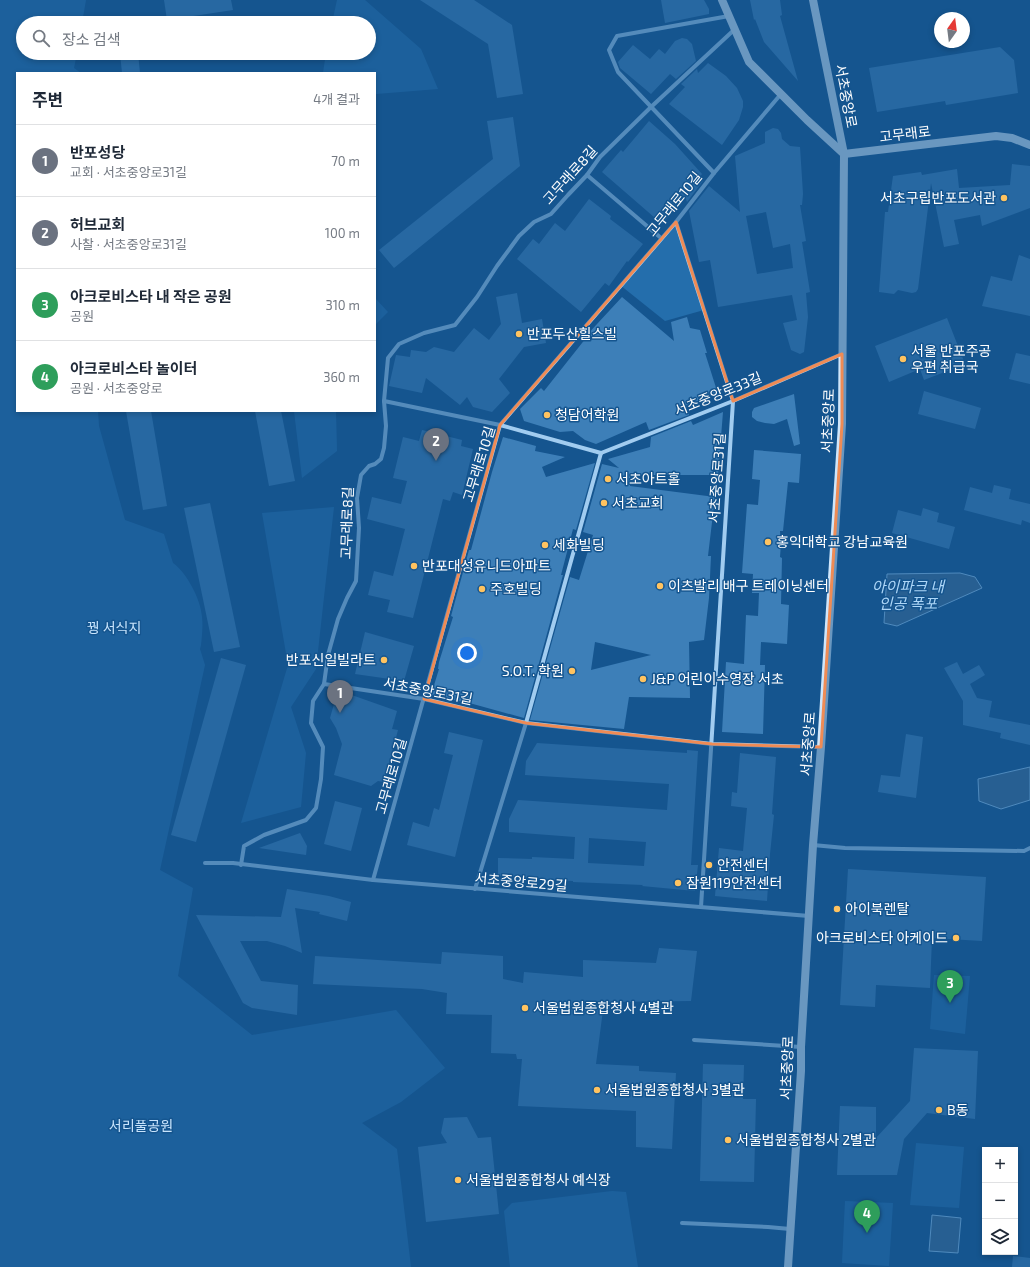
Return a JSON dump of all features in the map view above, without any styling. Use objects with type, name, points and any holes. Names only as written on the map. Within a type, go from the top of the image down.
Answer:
[{"type":"main road","points":[[722,0],[749,62],[844,154]]},
{"type":"main road","name":"서초중앙로","points":[[788,1267],[801,1071],[801,1046],[813,845],[821,747],[842,424],[844,154],[813,0]]},
{"type":"main road","name":"고무래로","points":[[844,154],[996,136],[1012,138],[1030,145]]},
{"type":"street","points":[[714,172],[618,72],[609,50],[617,36],[729,16]]},
{"type":"street","name":"고무래로8길","points":[[241,865],[244,846],[264,835],[306,820],[316,808],[321,779],[323,747],[311,723],[313,701],[324,684],[328,655],[338,619],[346,598],[356,582],[359,528],[357,498],[361,475],[369,466],[375,464],[381,459],[384,448],[386,426],[384,401],[388,358],[399,344],[455,324],[477,298],[496,266],[519,236],[534,222],[551,214],[587,175],[600,158],[651,107],[735,29]]},
{"type":"street","name":"고무래로10길","points":[[373,880],[500,425],[676,222],[714,172],[781,94]]},
{"type":"street","points":[[587,175],[661,238]]},
{"type":"street","name":"서초중앙로31길","points":[[676,222],[733,401],[701,907]]},
{"type":"street","name":"서초중앙로33길","points":[[601,453],[733,401],[842,354]]},
{"type":"street","points":[[384,401],[500,425],[601,453],[526,723],[475,889]]},
{"type":"street","name":"서초중앙로31길","points":[[324,684],[424,699],[526,723],[712,744],[821,747]]},
{"type":"street","points":[[813,845],[845,848],[1024,851],[1030,848]]},
{"type":"street","name":"서초중앙로29길","points":[[205,863],[233,863],[373,880],[809,916]]},
{"type":"street","points":[[694,1040],[801,1046]]},
{"type":"street","points":[[682,1223],[790,1229]]},
{"type":"highlighted area","points":[[676,222],[733,401],[842,354],[842,424],[821,747],[712,744],[526,723],[424,699],[500,425]]},
{"type":"green space","name":"서리풀공원","points":[[0,0],[86,0],[83,16],[16,16],[16,60],[76,60],[74,68],[80,72],[16,72],[16,412],[98,412],[99,426],[125,520],[164,534],[173,563],[188,580],[199,603],[202,620],[200,649],[205,665],[160,870],[193,888],[178,976],[252,1035],[396,1010],[445,1068],[401,1102],[362,1123],[397,1149],[411,1267],[0,1267]]},
{"type":"green space","points":[[337,0],[365,0],[421,49],[438,89],[376,94],[376,72],[323,72],[325,60],[376,60],[376,16],[334,16]]},
{"type":"green space","points":[[676,222],[704,310],[665,321],[620,285]]},
{"type":"green space","points":[[376,299],[388,312],[376,324]]},
{"type":"green space","points":[[294,412],[336,412],[337,451],[302,478]]},
{"type":"green space","points":[[334,507],[316,669],[291,707],[306,753],[301,807],[241,823],[288,665],[262,513]]},
{"type":"green space","points":[[934,975],[970,976],[965,1034],[930,1029]]},
{"type":"green space","points":[[916,1143],[964,1147],[959,1208],[910,1205]]},
{"type":"green space","points":[[612,1191],[626,1192],[638,1267],[510,1267],[504,1211],[512,1203]]},
{"type":"green space","points":[[845,1201],[893,1203],[889,1266],[842,1263]]},
{"type":"water","name":"아이파크 내 인공 폭포","points":[[960,573],[975,577],[982,588],[897,626],[884,623],[887,574]]},
{"type":"water","points":[[1030,767],[1030,800],[1001,809],[979,801],[978,779]]},
{"type":"water","points":[[932,1215],[961,1218],[958,1253],[929,1251]]},
{"type":"building","points":[[164,0],[231,0],[233,10],[193,16],[166,16]]},
{"type":"building","points":[[420,0],[474,0],[512,25],[523,94],[497,98],[488,44]]},
{"type":"building","points":[[661,0],[704,0],[709,9],[709,14],[665,23]]},
{"type":"building","points":[[750,0],[780,0],[782,15],[780,16],[798,81],[764,42],[755,19],[754,20]]},
{"type":"building","points":[[682,38],[687,39],[692,44],[696,61],[676,79],[670,74],[651,94],[620,68],[618,62],[633,45],[650,59],[659,49],[665,54],[675,41]]},
{"type":"building","points":[[1000,47],[1014,60],[1018,93],[946,105],[945,101],[877,112],[869,68]]},
{"type":"building","points":[[121,60],[139,60],[140,72],[122,72]]},
{"type":"building","points":[[708,63],[726,76],[737,88],[743,101],[743,107],[739,120],[722,145],[669,104],[685,87],[681,84],[697,69],[698,73]]},
{"type":"building","points":[[513,117],[520,166],[394,268],[379,250],[493,159],[487,121]]},
{"type":"building","points":[[649,121],[675,144],[702,174],[699,178],[703,181],[687,202],[685,196],[662,224],[602,172],[621,150],[623,152]]},
{"type":"building","points":[[773,128],[778,129],[781,133],[782,139],[790,146],[800,147],[803,194],[802,205],[800,205],[806,241],[802,242],[810,292],[806,293],[808,317],[804,352],[800,354],[791,350],[783,323],[797,320],[792,295],[718,307],[710,260],[699,262],[689,211],[709,186],[740,212],[735,156],[765,143],[765,132]],"holes":[[[766,212],[773,248],[790,244],[793,268],[757,274],[746,216]]]},
{"type":"building","points":[[1012,164],[1030,166],[1030,208],[982,226],[980,215],[954,220],[959,244],[944,247],[931,183],[918,289],[916,292],[912,293],[898,290],[894,294],[879,292],[885,212],[888,212],[893,176],[921,172],[922,175],[957,169],[959,188],[1010,185]]},
{"type":"building","points":[[589,199],[611,216],[610,219],[643,244],[628,262],[627,261],[609,286],[605,283],[581,312],[517,259],[533,239],[539,244],[555,223],[565,231]]},
{"type":"building","points":[[1019,255],[1030,259],[1030,316],[982,306],[991,276],[1012,281]]},
{"type":"building","points":[[517,293],[522,323],[542,319],[546,343],[524,347],[499,379],[510,393],[492,412],[473,407],[467,397],[460,405],[426,378],[422,393],[389,386],[396,355],[410,357],[411,350],[426,352],[434,347],[454,352],[474,328],[489,340],[501,324],[496,297]]},
{"type":"building","points":[[622,297],[674,341],[671,322],[687,317],[690,328],[700,330],[707,353],[705,353],[718,394],[686,405],[689,415],[649,430],[646,422],[596,444],[585,440],[573,431],[560,432],[524,421],[520,409],[541,388],[544,391],[586,338],[585,337]]},
{"type":"building","points":[[947,318],[965,364],[924,380],[920,369],[889,382],[875,346]]},
{"type":"building","points":[[1016,353],[1030,356],[1030,384],[1009,379]]},
{"type":"building","points":[[924,391],[981,408],[975,429],[918,414]]},
{"type":"building","points":[[794,394],[800,444],[794,446],[787,419],[774,424],[765,423],[757,421],[752,417],[752,412],[754,408]]},
{"type":"building","points":[[126,412],[151,412],[167,506],[143,510]]},
{"type":"building","points":[[255,412],[281,412],[295,481],[269,486]]},
{"type":"building","points":[[723,412],[718,475],[630,475],[630,486],[715,497],[708,556],[711,556],[709,598],[704,640],[689,642],[690,698],[629,697],[624,729],[530,720],[570,577],[579,580],[593,535],[583,532],[602,464],[619,468],[608,459],[650,447],[651,437],[691,421],[693,425]],"holes":[[[595,642],[651,655],[591,670]]]},
{"type":"building","points":[[422,430],[462,440],[461,446],[473,449],[462,495],[453,492],[450,501],[443,499],[413,618],[387,612],[390,600],[368,595],[374,571],[393,576],[405,529],[367,519],[372,497],[401,504],[407,481],[393,478],[403,437],[419,441]]},
{"type":"building","points":[[503,437],[536,446],[535,451],[565,457],[542,467],[546,477],[595,463],[576,530],[573,529],[561,575],[563,575],[524,718],[473,704],[431,695],[439,669],[439,662],[453,617],[451,616],[469,550],[471,550]]},
{"type":"building","points":[[754,450],[801,454],[799,483],[788,482],[783,531],[780,531],[780,557],[782,558],[781,604],[789,605],[787,644],[761,642],[760,665],[765,665],[763,734],[722,732],[726,662],[744,664],[746,615],[758,616],[759,593],[752,593],[753,574],[742,573],[747,504],[758,505],[760,480],[752,479]]},
{"type":"building","points":[[994,485],[1011,489],[1009,499],[1030,504],[1030,523],[1022,520],[1021,525],[964,510],[970,487],[992,493]]},
{"type":"building","points":[[210,503],[240,647],[214,652],[184,508]]},
{"type":"building","points":[[923,508],[939,513],[937,522],[955,527],[949,549],[892,533],[898,510],[921,516]]},
{"type":"building","name":"반포신일빌라트","points":[[365,632],[414,646],[404,681],[355,674]]},
{"type":"building","points":[[221,658],[246,665],[196,842],[171,835]]},
{"type":"building","points":[[957,662],[963,674],[979,665],[985,675],[970,684],[977,698],[992,701],[989,717],[1030,725],[1030,745],[1000,738],[1001,733],[963,725],[963,701],[944,668]]},
{"type":"building","points":[[346,693],[397,711],[392,729],[398,730],[384,782],[378,781],[371,786],[334,775],[342,744],[336,728],[330,718],[336,697]]},
{"type":"building","points":[[449,732],[483,740],[455,857],[407,845],[413,822],[429,827],[434,808],[439,810],[453,755],[444,753]]},
{"type":"building","points":[[906,734],[923,737],[916,798],[878,792],[881,775],[900,777]]},
{"type":"building","points":[[537,743],[687,753],[687,750],[698,751],[691,865],[698,865],[695,891],[642,886],[643,885],[573,882],[498,876],[498,858],[532,859],[532,857],[574,859],[575,837],[509,832],[509,819],[518,800],[667,810],[669,784],[525,775],[526,761]],"holes":[[[589,838],[646,842],[644,866],[588,863]]]},
{"type":"building","points":[[740,753],[776,757],[772,814],[774,815],[767,901],[715,896],[719,848],[743,851],[747,808],[731,806],[732,792],[737,793]]},
{"type":"building","points":[[335,801],[362,808],[351,851],[324,844]]},
{"type":"building","points":[[300,833],[307,846],[306,855],[259,848]]},
{"type":"building","name":"아크로비스타 아케이드","points":[[848,869],[986,877],[982,941],[932,938],[930,988],[876,985],[875,1007],[840,1005]]},
{"type":"building","points":[[287,889],[329,896],[351,902],[347,921],[319,914],[320,912],[295,908],[302,953],[267,941],[240,941],[261,981],[298,985],[297,1015],[252,1008],[243,1003],[196,915],[281,917]]},
{"type":"building","name":"서울법원종합청사 4별관","points":[[659,948],[697,951],[691,1001],[604,1002],[596,1064],[639,1066],[639,1071],[676,1073],[672,1149],[636,1147],[636,1111],[518,1106],[522,1059],[517,1059],[516,1054],[491,1053],[492,1015],[446,1014],[447,993],[422,989],[313,984],[315,956],[441,964],[442,952],[503,956],[503,979],[523,983],[524,972],[583,977],[583,960],[656,963]]},
{"type":"building","name":"B동","points":[[914,1048],[978,1051],[975,1119],[927,1113],[904,1139],[897,1175],[837,1175],[840,1106],[876,1107],[876,1138],[910,1101]]},
{"type":"building","name":"서울법원종합청사 2별관","points":[[703,1064],[744,1065],[743,1099],[756,1099],[754,1182],[700,1181]]},
{"type":"building","name":"서울법원종합청사 예식장","points":[[467,1117],[478,1138],[491,1137],[499,1214],[426,1222],[418,1147],[447,1143],[441,1133],[444,1118]]},
{"type":"building","points":[[1013,1256],[1030,1258],[1030,1267],[1012,1267]]},
{"type":"place","name":"서초구립반포도서관","points":[[1004,198]]},
{"type":"place","name":"반포두산힐스빌","points":[[519,334]]},
{"type":"place","name":"서울 반포주공 우편 취급국","points":[[903,359]]},
{"type":"place","name":"청담어학원","points":[[547,415]]},
{"type":"place","name":"허브교회","points":[[436,461]]},
{"type":"place","name":"서초아트홀","points":[[608,479]]},
{"type":"place","name":"서초교회","points":[[604,503]]},
{"type":"place","name":"홍익대학교 강남교육원","points":[[768,542]]},
{"type":"place","name":"세화빌딩","points":[[545,545]]},
{"type":"place","name":"반포대성유니드아파트","points":[[414,566]]},
{"type":"place","name":"이츠발리 배구 트레이닝센터","points":[[660,586]]},
{"type":"place","name":"주호빌딩","points":[[482,589]]},
{"type":"place","name":"반포신일빌라트","points":[[384,660]]},
{"type":"place","name":"S.O.T. 학원","points":[[572,671]]},
{"type":"place","name":"J&P 어린이수영장 서초","points":[[643,679]]},
{"type":"place","name":"반포성당","points":[[340,713]]},
{"type":"place","name":"안전센터","points":[[709,865]]},
{"type":"place","name":"잠원119안전센터","points":[[678,883]]},
{"type":"place","name":"아이북렌탈","points":[[837,909]]},
{"type":"place","name":"아크로비스타 아케이드","points":[[956,938]]},
{"type":"place","name":"아크로비스타 내 작은 공원","points":[[950,1003]]},
{"type":"place","name":"서울법원종합청사 4별관","points":[[525,1008]]},
{"type":"place","name":"서울법원종합청사 3별관","points":[[597,1090]]},
{"type":"place","name":"B동","points":[[939,1110]]},
{"type":"place","name":"서울법원종합청사 2별관","points":[[728,1140]]},
{"type":"place","name":"서울법원종합청사 예식장","points":[[458,1180]]},
{"type":"place","name":"아크로비스타 놀이터","points":[[867,1233]]},
{"type":"park label","name":"꿩 서식지","points":[[114,628]]}]
